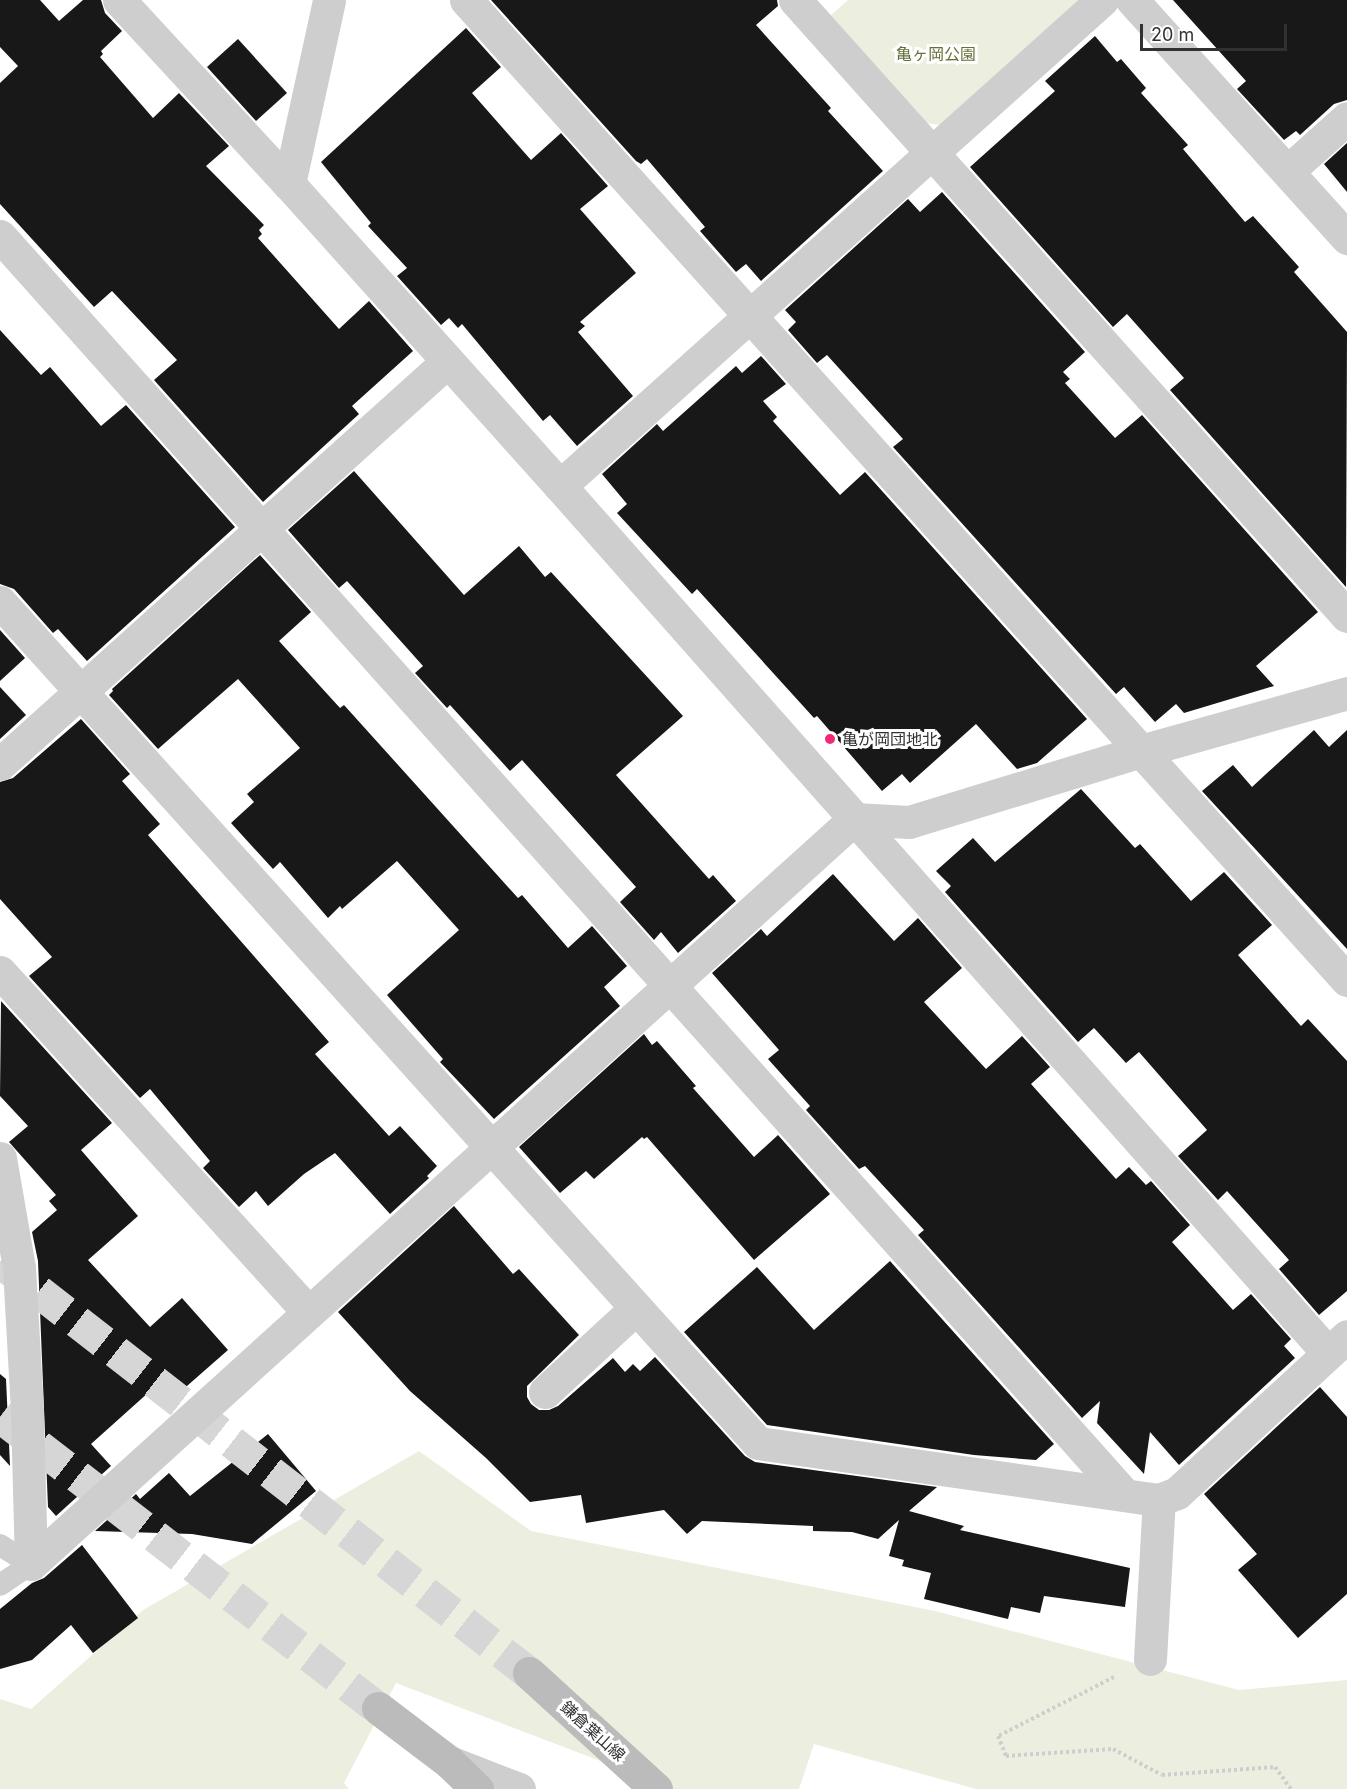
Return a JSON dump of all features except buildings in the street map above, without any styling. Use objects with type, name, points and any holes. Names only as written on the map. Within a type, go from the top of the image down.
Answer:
[{"type":"main road","name":"鎌倉葉山線","points":[[529,1673],[656,1789]]},
{"type":"main road","points":[[378,1708],[449,1762],[477,1789]]},
{"type":"street","points":[[0,602],[758,1443],[1159,1500],[1177,1493],[1338,1344],[854,819],[289,184],[119,0]]},
{"type":"street","points":[[289,184],[329,0]]},
{"type":"street","points":[[466,0],[1347,980]]},
{"type":"street","points":[[795,0],[1347,616]]},
{"type":"street","points":[[560,486],[1102,0]]},
{"type":"street","points":[[1132,0],[1347,238]]},
{"type":"street","points":[[1288,171],[1347,118]]},
{"type":"street","points":[[0,236],[1125,1495]]},
{"type":"street","points":[[0,764],[447,362]]},
{"type":"street","points":[[31,1564],[854,819],[909,822],[1141,751],[1347,693]]},
{"type":"street","points":[[0,972],[308,1312]]},
{"type":"street","points":[[0,1158],[19,1268],[27,1413],[31,1564]]},
{"type":"street","points":[[545,1392],[636,1308]]},
{"type":"street","points":[[1150,1659],[1159,1500]]},
{"type":"street","points":[[449,1762],[519,1789]]},
{"type":"lane","points":[[0,1545],[31,1564],[0,1585]]},
{"type":"path","points":[[1150,1659],[998,1737],[1005,1756],[1113,1749],[1162,1775],[1275,1767],[1291,1789]]},
{"type":"green space","name":"亀ヶ岡公園","points":[[848,0],[1080,0],[941,125],[925,123],[830,16]]},
{"type":"green space","points":[[419,1451],[531,1531],[935,1611],[1239,1690],[1347,1680],[1347,1789],[976,1789],[814,1744],[799,1789],[674,1789],[396,1683],[344,1783],[349,1789],[0,1789],[0,1699],[31,1709],[143,1610]]},
{"type":"tunnel","points":[[0,1261],[529,1673]]},
{"type":"tunnel","points":[[0,1416],[378,1708]]},
{"type":"place","name":"亀が岡団地北","points":[[830,739]]}]
